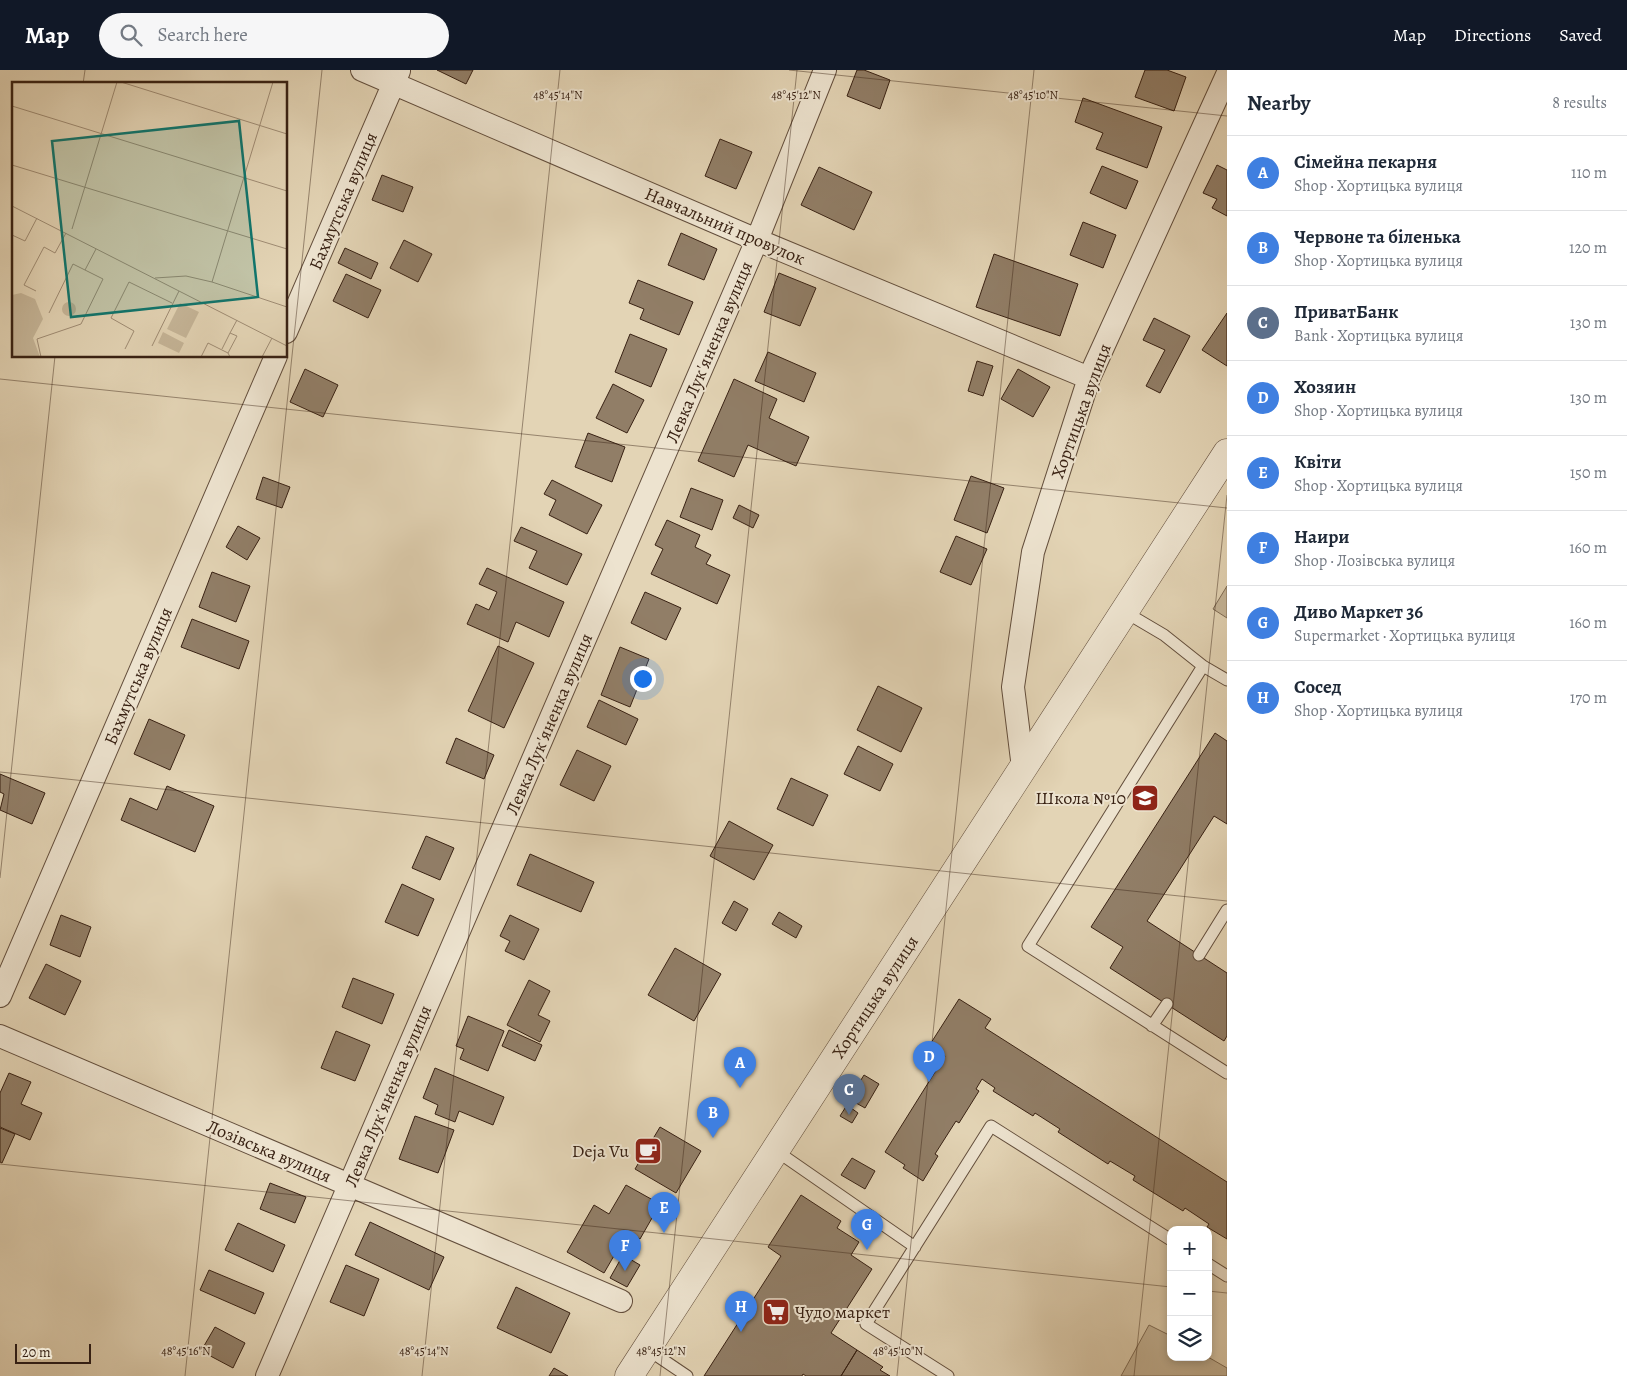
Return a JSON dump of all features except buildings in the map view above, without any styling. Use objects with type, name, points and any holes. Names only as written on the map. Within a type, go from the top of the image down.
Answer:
[{"type":"street","name":"Навчальний провулок","points":[[362,70],[396,77],[757,240],[1089,378]]},
{"type":"street","name":"Левка Лук'яненка вулиця","points":[[267,1376],[757,240],[825,70]]},
{"type":"street","name":"Хортицька вулиця","points":[[1023,768],[1013,687],[1033,552],[1089,378],[1227,75]]},
{"type":"street","name":"Бахмутська вулиця","points":[[288,327],[396,77]]},
{"type":"street","name":"Бахмутська вулиця","points":[[0,996],[275,358]]},
{"type":"street","name":"Хортицька вулиця","points":[[629,1376],[1227,453]]},
{"type":"street","name":"Лозівська вулиця","points":[[0,1036],[621,1301]]},
{"type":"lane","points":[[1125,612],[1164,634],[1203,666],[1227,680]]},
{"type":"lane","points":[[1203,666],[1028,946],[1227,1073]]},
{"type":"lane","points":[[1199,955],[1227,910]]},
{"type":"lane","points":[[1152,1026],[1167,1004]]},
{"type":"lane","points":[[948,1376],[866,1324],[991,1126],[1167,1237]]},
{"type":"lane","points":[[775,1150],[915,1246]]},
{"type":"lane","points":[[1212,1267],[1227,1276]]},
{"type":"lane","points":[[647,1349],[687,1376]]},
{"type":"shaded area","points":[[1227,586],[1227,618],[1213,609]]},
{"type":"shaded area","points":[[1149,1325],[1167,1334],[1167,1361],[1212,1361],[1212,1359],[1227,1368],[1227,1376],[1121,1376]]},
{"type":"place","name":"Школа №10","points":[[1145,798]]},
{"type":"place","name":"Хозяин","points":[[929,1082]]},
{"type":"place","name":"Сімейна пекарня","points":[[740,1088]]},
{"type":"place","name":"ПриватБанк","points":[[849,1115]]},
{"type":"place","name":"Червоне та біленька","points":[[713,1138]]},
{"type":"place","name":"Deja Vu","points":[[648,1151]]},
{"type":"place","name":"Квіти","points":[[664,1233]]},
{"type":"place","name":"Диво Маркет 36","points":[[867,1250]]},
{"type":"place","name":"Наири","points":[[625,1271]]},
{"type":"place","name":"Чудо маркет","points":[[776,1312]]},
{"type":"place","name":"Сосед","points":[[741,1332]]}]
